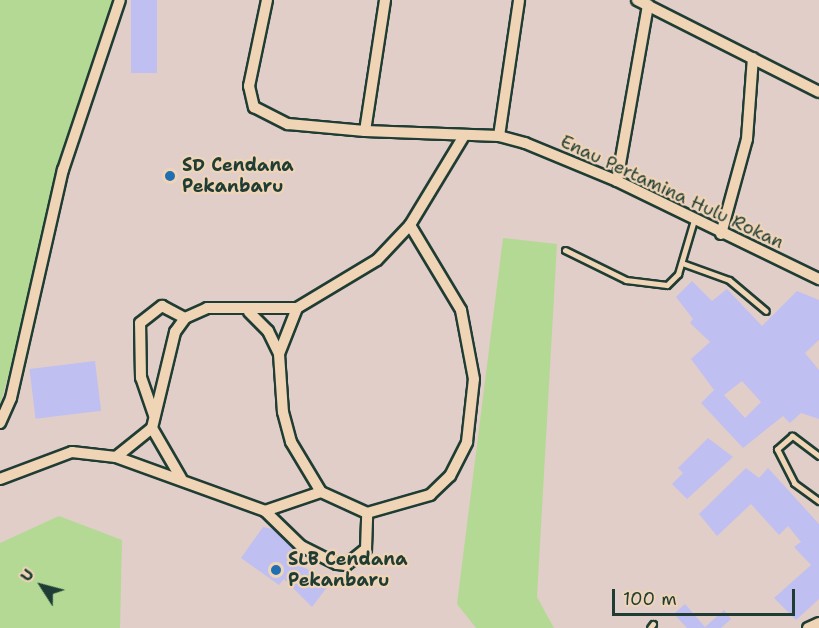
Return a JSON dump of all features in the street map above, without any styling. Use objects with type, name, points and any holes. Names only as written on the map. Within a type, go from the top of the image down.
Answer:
[{"type":"street","points":[[0,423],[11,398],[63,170],[120,0]]},
{"type":"street","name":"Enau Pertamina Hulu Rokan","points":[[267,0],[249,86],[254,107],[288,124],[365,131],[500,136],[617,181],[721,234],[819,279]]},
{"type":"street","points":[[365,131],[385,0]]},
{"type":"street","points":[[500,136],[519,0]]},
{"type":"street","points":[[617,181],[642,2],[819,92]]},
{"type":"street","points":[[721,234],[747,139],[753,58]]},
{"type":"street","points":[[181,478],[152,428],[175,332],[185,318],[207,308],[249,312],[297,308],[377,260],[410,225],[464,136]]},
{"type":"street","points":[[249,312],[268,331],[279,354],[282,412],[291,442],[321,492],[367,513],[414,502],[443,483],[467,442],[473,411],[474,379],[461,310],[410,225]]},
{"type":"street","points":[[154,415],[141,378],[140,323],[162,306],[185,318]]},
{"type":"street","points":[[279,354],[297,308]]},
{"type":"street","points":[[116,457],[152,428]]},
{"type":"street","points":[[0,479],[72,452],[116,457],[181,478],[265,511],[301,546],[346,565],[366,549],[367,513]]},
{"type":"street","points":[[265,511],[321,492]]},
{"type":"street","points":[[808,628],[819,623]]},
{"type":"lane","points":[[564,250],[626,280],[650,285],[667,285],[682,263],[694,220]]},
{"type":"lane","points":[[682,263],[729,280],[766,311]]},
{"type":"lane","points":[[819,456],[792,436],[777,449],[794,483],[819,501]]},
{"type":"shaded area","points":[[0,0],[819,0],[819,628],[0,628]]},
{"type":"green space","points":[[0,0],[115,0],[0,405]]},
{"type":"green space","points":[[503,238],[557,244],[537,597],[554,628],[476,628],[457,604]]},
{"type":"green space","points":[[59,516],[122,540],[120,628],[0,628],[0,543]]},
{"type":"building","points":[[131,0],[157,0],[157,73],[131,73]]},
{"type":"building","points":[[692,281],[712,301],[727,289],[762,326],[797,291],[819,300],[819,340],[805,353],[819,370],[819,419],[801,413],[790,423],[783,416],[743,448],[701,403],[714,390],[691,359],[710,342],[690,323],[693,319],[676,297]],"holes":[[[742,381],[761,402],[745,418],[724,395]]]},
{"type":"building","points":[[95,361],[101,411],[36,419],[29,369]]},
{"type":"building","points":[[708,438],[733,457],[687,499],[672,484],[683,473],[678,468]]},
{"type":"building","points":[[746,468],[759,478],[768,468],[819,524],[819,599],[796,620],[774,598],[811,565],[794,547],[801,542],[788,526],[779,535],[751,504],[717,536],[699,514]]},
{"type":"building","name":"SLB Cendana Pekanbaru","points":[[263,527],[273,529],[300,554],[294,562],[331,582],[312,607],[284,579],[279,585],[241,558]]},
{"type":"building","points":[[685,604],[705,627],[724,610],[731,619],[721,628],[687,628],[674,614]]},
{"type":"place","name":"SD Cendana Pekanbaru","points":[[170,176]]},
{"type":"place","name":"SLB Cendana Pekanbaru","points":[[276,570]]}]
